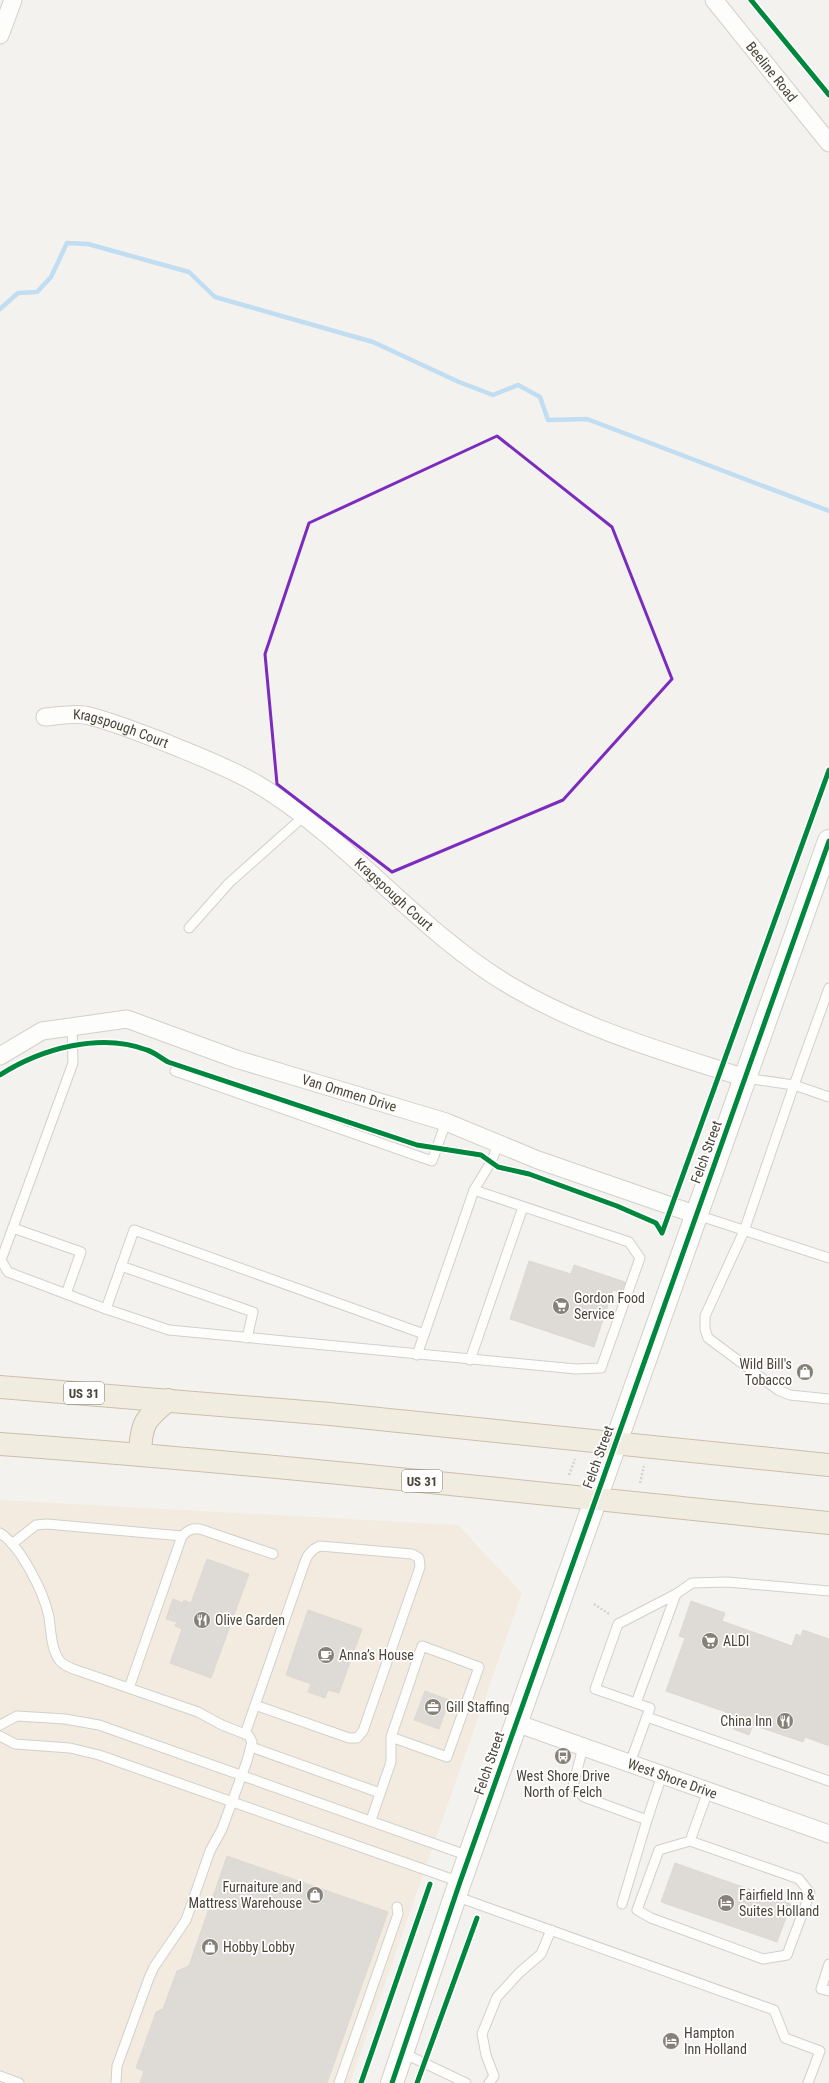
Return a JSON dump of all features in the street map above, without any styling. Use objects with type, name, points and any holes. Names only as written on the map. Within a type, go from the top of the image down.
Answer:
[{"type":"highway","name":"US 31","points":[[0,1387],[168,1400],[829,1465]]},
{"type":"highway","points":[[140,1454],[141,1436],[144,1424],[151,1414],[168,1400]]},
{"type":"highway","name":"US 31","points":[[0,1444],[140,1454],[596,1498],[829,1523]]},
{"type":"street","points":[[0,35],[13,0]]},
{"type":"street","name":"Beeline Road","points":[[714,0],[829,143]]},
{"type":"street","name":"Kragspough Court","points":[[45,717],[84,715],[148,736],[257,784],[336,842],[404,904],[476,963],[509,985],[550,1008],[610,1034],[745,1078]]},
{"type":"street","name":"Felch Street","points":[[392,2083],[457,1889],[829,841]]},
{"type":"street","name":"Van Ommen Drive","points":[[0,1056],[42,1031],[127,1019],[236,1059],[446,1122],[498,1145],[697,1215]]},
{"type":"street","name":"West Shore Drive","points":[[516,1723],[829,1834]]},
{"type":"lane","points":[[189,928],[229,883],[303,817]]},
{"type":"lane","points":[[829,988],[744,1231],[705,1316],[705,1329],[708,1338],[778,1390],[790,1395],[829,1398]]},
{"type":"lane","points":[[72,1026],[73,1063],[1,1260],[8,1272],[106,1309],[169,1330],[470,1360],[576,1369],[601,1368],[640,1258],[629,1242],[474,1190]]},
{"type":"lane","points":[[175,1071],[432,1161],[446,1122]]},
{"type":"lane","points":[[745,1078],[794,1085],[829,1097]]},
{"type":"lane","points":[[417,1355],[474,1190],[491,1162],[498,1145]]},
{"type":"lane","points":[[470,1360],[523,1207]]},
{"type":"lane","points":[[697,1215],[829,1258]]},
{"type":"lane","points":[[13,1228],[81,1252],[66,1294]]},
{"type":"lane","points":[[106,1309],[134,1230],[424,1334]]},
{"type":"lane","points":[[121,1266],[253,1312],[247,1338]]},
{"type":"lane","points":[[12,1544],[36,1525],[47,1524],[182,1536]]},
{"type":"lane","points":[[129,1688],[182,1536],[187,1531],[193,1528],[200,1529],[273,1554]]},
{"type":"lane","points":[[0,1533],[12,1544],[34,1578],[48,1615],[56,1653],[60,1661],[68,1666],[198,1712],[222,1725],[249,1736],[251,1747],[222,1829],[210,1851],[186,1920],[180,1931],[154,1967],[149,1978],[117,2066],[116,2083]]},
{"type":"lane","points":[[245,1734],[255,1705],[307,1556],[312,1549],[320,1546],[412,1554],[419,1558],[420,1567],[363,1731],[357,1738],[349,1738],[255,1705]]},
{"type":"lane","points":[[630,1764],[650,1708],[595,1689],[618,1624],[676,1594],[692,1583],[727,1582],[829,1591]]},
{"type":"lane","points":[[636,1704],[676,1594]]},
{"type":"lane","points":[[371,1820],[391,1762],[391,1737],[422,1646],[479,1667],[447,1757],[391,1737]]},
{"type":"lane","points":[[0,1725],[17,1716],[83,1721],[117,1731],[469,1856]]},
{"type":"lane","points":[[647,1717],[829,1781]]},
{"type":"lane","points":[[0,1736],[15,1744],[70,1748],[99,1755],[232,1802],[457,1889],[550,1930],[774,2010],[785,2038],[820,2050],[808,2083]]},
{"type":"lane","points":[[251,1747],[380,1793]]},
{"type":"lane","points":[[583,1747],[573,1786],[578,1792],[584,1797],[646,1820]]},
{"type":"lane","points":[[622,1904],[646,1820],[662,1775]]},
{"type":"lane","points":[[690,1841],[708,1791]]},
{"type":"lane","points":[[690,1841],[799,1878],[810,1893],[788,1955],[763,1959],[651,1918],[637,1910],[659,1850],[690,1841]]},
{"type":"lane","points":[[339,2083],[398,1914],[397,1907]]},
{"type":"lane","points":[[489,2083],[494,2076],[486,2055],[482,2034],[497,1997],[519,1973],[541,1954],[550,1930]]},
{"type":"lane","points":[[829,1964],[820,1989],[829,1992]]},
{"type":"lane","points":[[403,2053],[466,2083]]},
{"type":"lane","points":[[0,2076],[19,2083]]},
{"type":"path","points":[[569,1475],[575,1458]]},
{"type":"path","points":[[640,1483],[644,1466]]},
{"type":"path","points":[[594,1604],[609,1614]]},
{"type":"highlighted area","points":[[497,436],[612,527],[672,679],[563,800],[392,872],[277,784],[265,654],[309,523]]},
{"type":"shaded area","points":[[0,1500],[458,1525],[522,1593],[350,2083],[0,2083]]},
{"type":"building","name":"Gordon Food Service","points":[[529,1261],[571,1274],[574,1265],[625,1282],[621,1293],[613,1290],[594,1347],[510,1319]]},
{"type":"building","name":"Olive Garden","points":[[207,1559],[249,1574],[211,1678],[170,1663],[182,1629],[175,1626],[177,1622],[166,1619],[173,1599],[183,1603],[184,1600],[191,1603]]},
{"type":"building","points":[[691,1601],[725,1613],[722,1621],[792,1646],[796,1634],[801,1636],[803,1630],[829,1639],[829,1746],[805,1737],[803,1742],[753,1725],[749,1735],[733,1729],[737,1716],[666,1691],[685,1638],[679,1636]]},
{"type":"building","points":[[308,1610],[362,1629],[339,1693],[328,1690],[325,1698],[308,1692],[311,1684],[286,1675]]},
{"type":"building","points":[[425,1691],[449,1700],[439,1729],[414,1720]]},
{"type":"building","points":[[227,1856],[388,1912],[327,2083],[140,2083],[144,2071],[136,2068],[156,2012],[163,2009],[177,1971],[189,1966]]},
{"type":"building","name":"Fairfield Inn & Suites Holland","points":[[675,1863],[791,1904],[777,1942],[661,1902]]},
{"type":"waterway","points":[[0,309],[18,293],[37,292],[51,277],[67,243],[88,244],[189,272],[215,297],[373,342],[459,382],[493,395],[518,385],[540,397],[548,420],[587,419],[829,511]]},
{"type":"cycle path","points":[[751,0],[829,95]]},
{"type":"cycle path","points":[[0,1075],[33,1058],[71,1046],[90,1043],[129,1045],[150,1051],[168,1062],[417,1145],[481,1155],[498,1167],[529,1174],[617,1206],[656,1223],[662,1233],[829,770]]},
{"type":"cycle path","points":[[392,2083],[460,1882],[829,841]]},
{"type":"cycle path","points":[[361,2083],[430,1884]]},
{"type":"cycle path","points":[[417,2083],[477,1918]]},
{"type":"place","name":"Gordon Food Service","points":[[561,1306]]},
{"type":"place","name":"Wild Bill's Tobacco","points":[[805,1372]]},
{"type":"place","name":"Olive Garden","points":[[202,1620]]},
{"type":"place","name":"ALDI","points":[[710,1641]]},
{"type":"place","name":"Anna’s House","points":[[326,1655]]},
{"type":"place","name":"Gill Staffing","points":[[433,1707]]},
{"type":"place","name":"China Inn","points":[[785,1721]]},
{"type":"place","name":"West Shore Drive North of Felch","points":[[563,1756]]},
{"type":"place","name":"Furnaiture and Mattress Warehouse","points":[[315,1895]]},
{"type":"place","name":"Fairfield Inn & Suites Holland","points":[[726,1903]]},
{"type":"place","name":"Hobby Lobby","points":[[210,1947]]},
{"type":"place","name":"Hampton Inn Holland","points":[[671,2041]]}]
